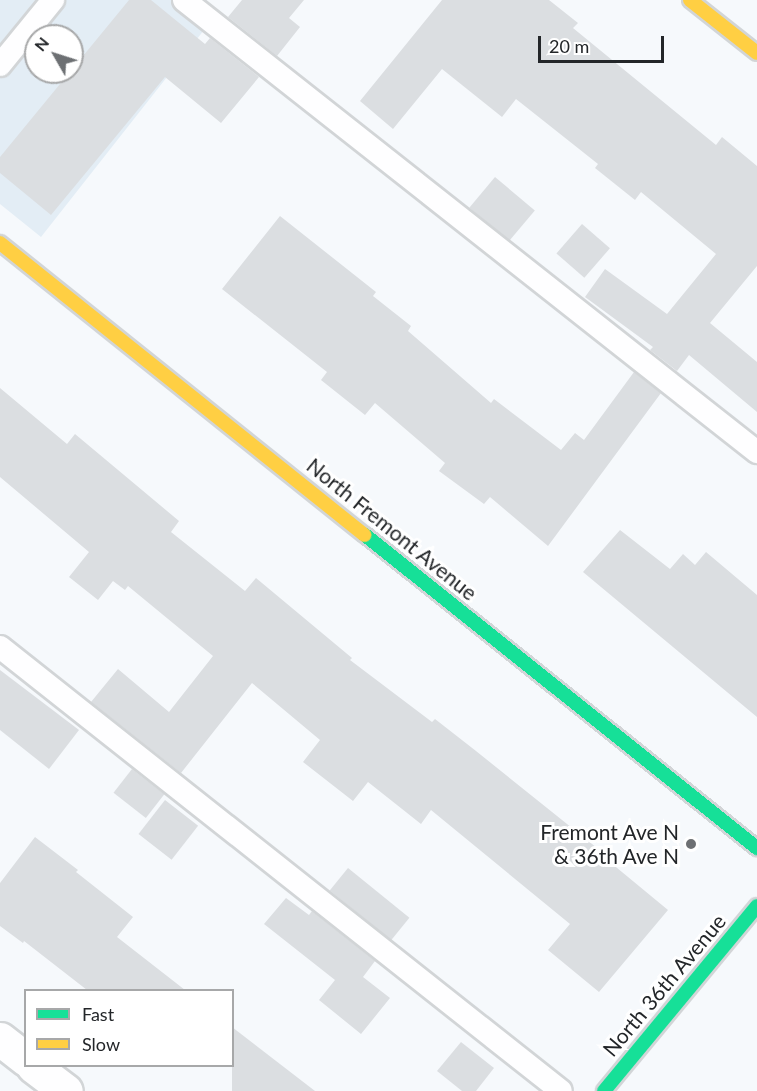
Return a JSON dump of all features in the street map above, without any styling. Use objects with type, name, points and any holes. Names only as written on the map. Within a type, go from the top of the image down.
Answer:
[{"type":"street","points":[[690,0],[757,53]]},
{"type":"street","name":"North Fremont Avenue","points":[[0,243],[757,848]]},
{"type":"street","name":"North 36th Avenue","points":[[604,1091],[757,906]]},
{"type":"street","points":[[0,1039],[24,1057]]},
{"type":"street","points":[[36,1067],[66,1091]]},
{"type":"lane","points":[[0,65],[53,0]]},
{"type":"lane","points":[[184,0],[757,452]]},
{"type":"lane","points":[[0,647],[561,1091]]},
{"type":"shaded area","points":[[0,0],[206,0],[219,11],[41,237],[0,204]]},
{"type":"building","points":[[129,0],[151,0],[205,44],[210,38],[259,77],[221,123],[165,77],[51,215],[0,173],[0,157],[60,84],[84,84],[84,55]]},
{"type":"building","points":[[242,0],[304,0],[289,18],[300,27],[277,56],[228,17]]},
{"type":"building","points":[[442,0],[549,0],[578,23],[573,28],[716,145],[722,137],[757,166],[757,266],[710,323],[757,362],[757,412],[689,355],[677,371],[650,350],[653,347],[585,297],[605,269],[667,314],[716,254],[641,192],[635,200],[595,168],[598,164],[516,99],[502,117],[442,69],[393,129],[360,101]]},
{"type":"building","points":[[495,177],[535,210],[509,241],[469,208]]},
{"type":"building","points":[[280,216],[376,292],[373,296],[411,326],[408,331],[491,403],[494,399],[561,450],[575,433],[584,440],[634,372],[661,393],[548,546],[490,497],[484,504],[439,471],[445,463],[375,403],[365,415],[321,380],[327,372],[222,289]]},
{"type":"building","points":[[582,224],[610,248],[584,278],[556,253]]},
{"type":"building","points":[[0,388],[67,444],[75,434],[179,521],[171,532],[245,591],[256,578],[352,658],[350,660],[432,722],[435,719],[476,751],[607,856],[605,858],[668,910],[599,992],[548,950],[570,924],[431,810],[421,824],[368,782],[353,801],[303,762],[320,740],[252,683],[181,773],[91,702],[118,669],[169,712],[213,656],[128,586],[125,590],[113,581],[98,600],[69,577],[89,552],[0,477]]},
{"type":"building","points":[[620,530],[670,569],[683,554],[695,565],[706,552],[757,595],[757,717],[583,572]]},
{"type":"building","points":[[0,670],[79,730],[49,769],[0,730]]},
{"type":"building","points":[[132,769],[164,794],[146,818],[114,793]]},
{"type":"building","points":[[165,800],[198,826],[172,860],[139,834]]},
{"type":"building","points":[[35,837],[133,917],[117,937],[184,989],[86,989],[24,941],[23,943],[0,926],[0,883]]},
{"type":"building","points":[[348,868],[409,918],[391,940],[330,891]]},
{"type":"building","points":[[286,898],[309,915],[312,911],[375,961],[363,977],[390,998],[361,1034],[319,1000],[335,980],[264,924]]},
{"type":"building","points":[[234,1029],[315,1091],[232,1091]]},
{"type":"building","points":[[461,1042],[494,1068],[476,1091],[462,1091],[437,1071]]},
{"type":"traffic: fast","points":[[365,535],[757,848]]},
{"type":"traffic: fast","points":[[604,1091],[757,906]]},
{"type":"traffic: slow","points":[[690,0],[757,53]]},
{"type":"traffic: slow","points":[[0,243],[365,535]]},
{"type":"place","name":"Fremont Ave N & 36th Ave N","points":[[691,844]]}]
